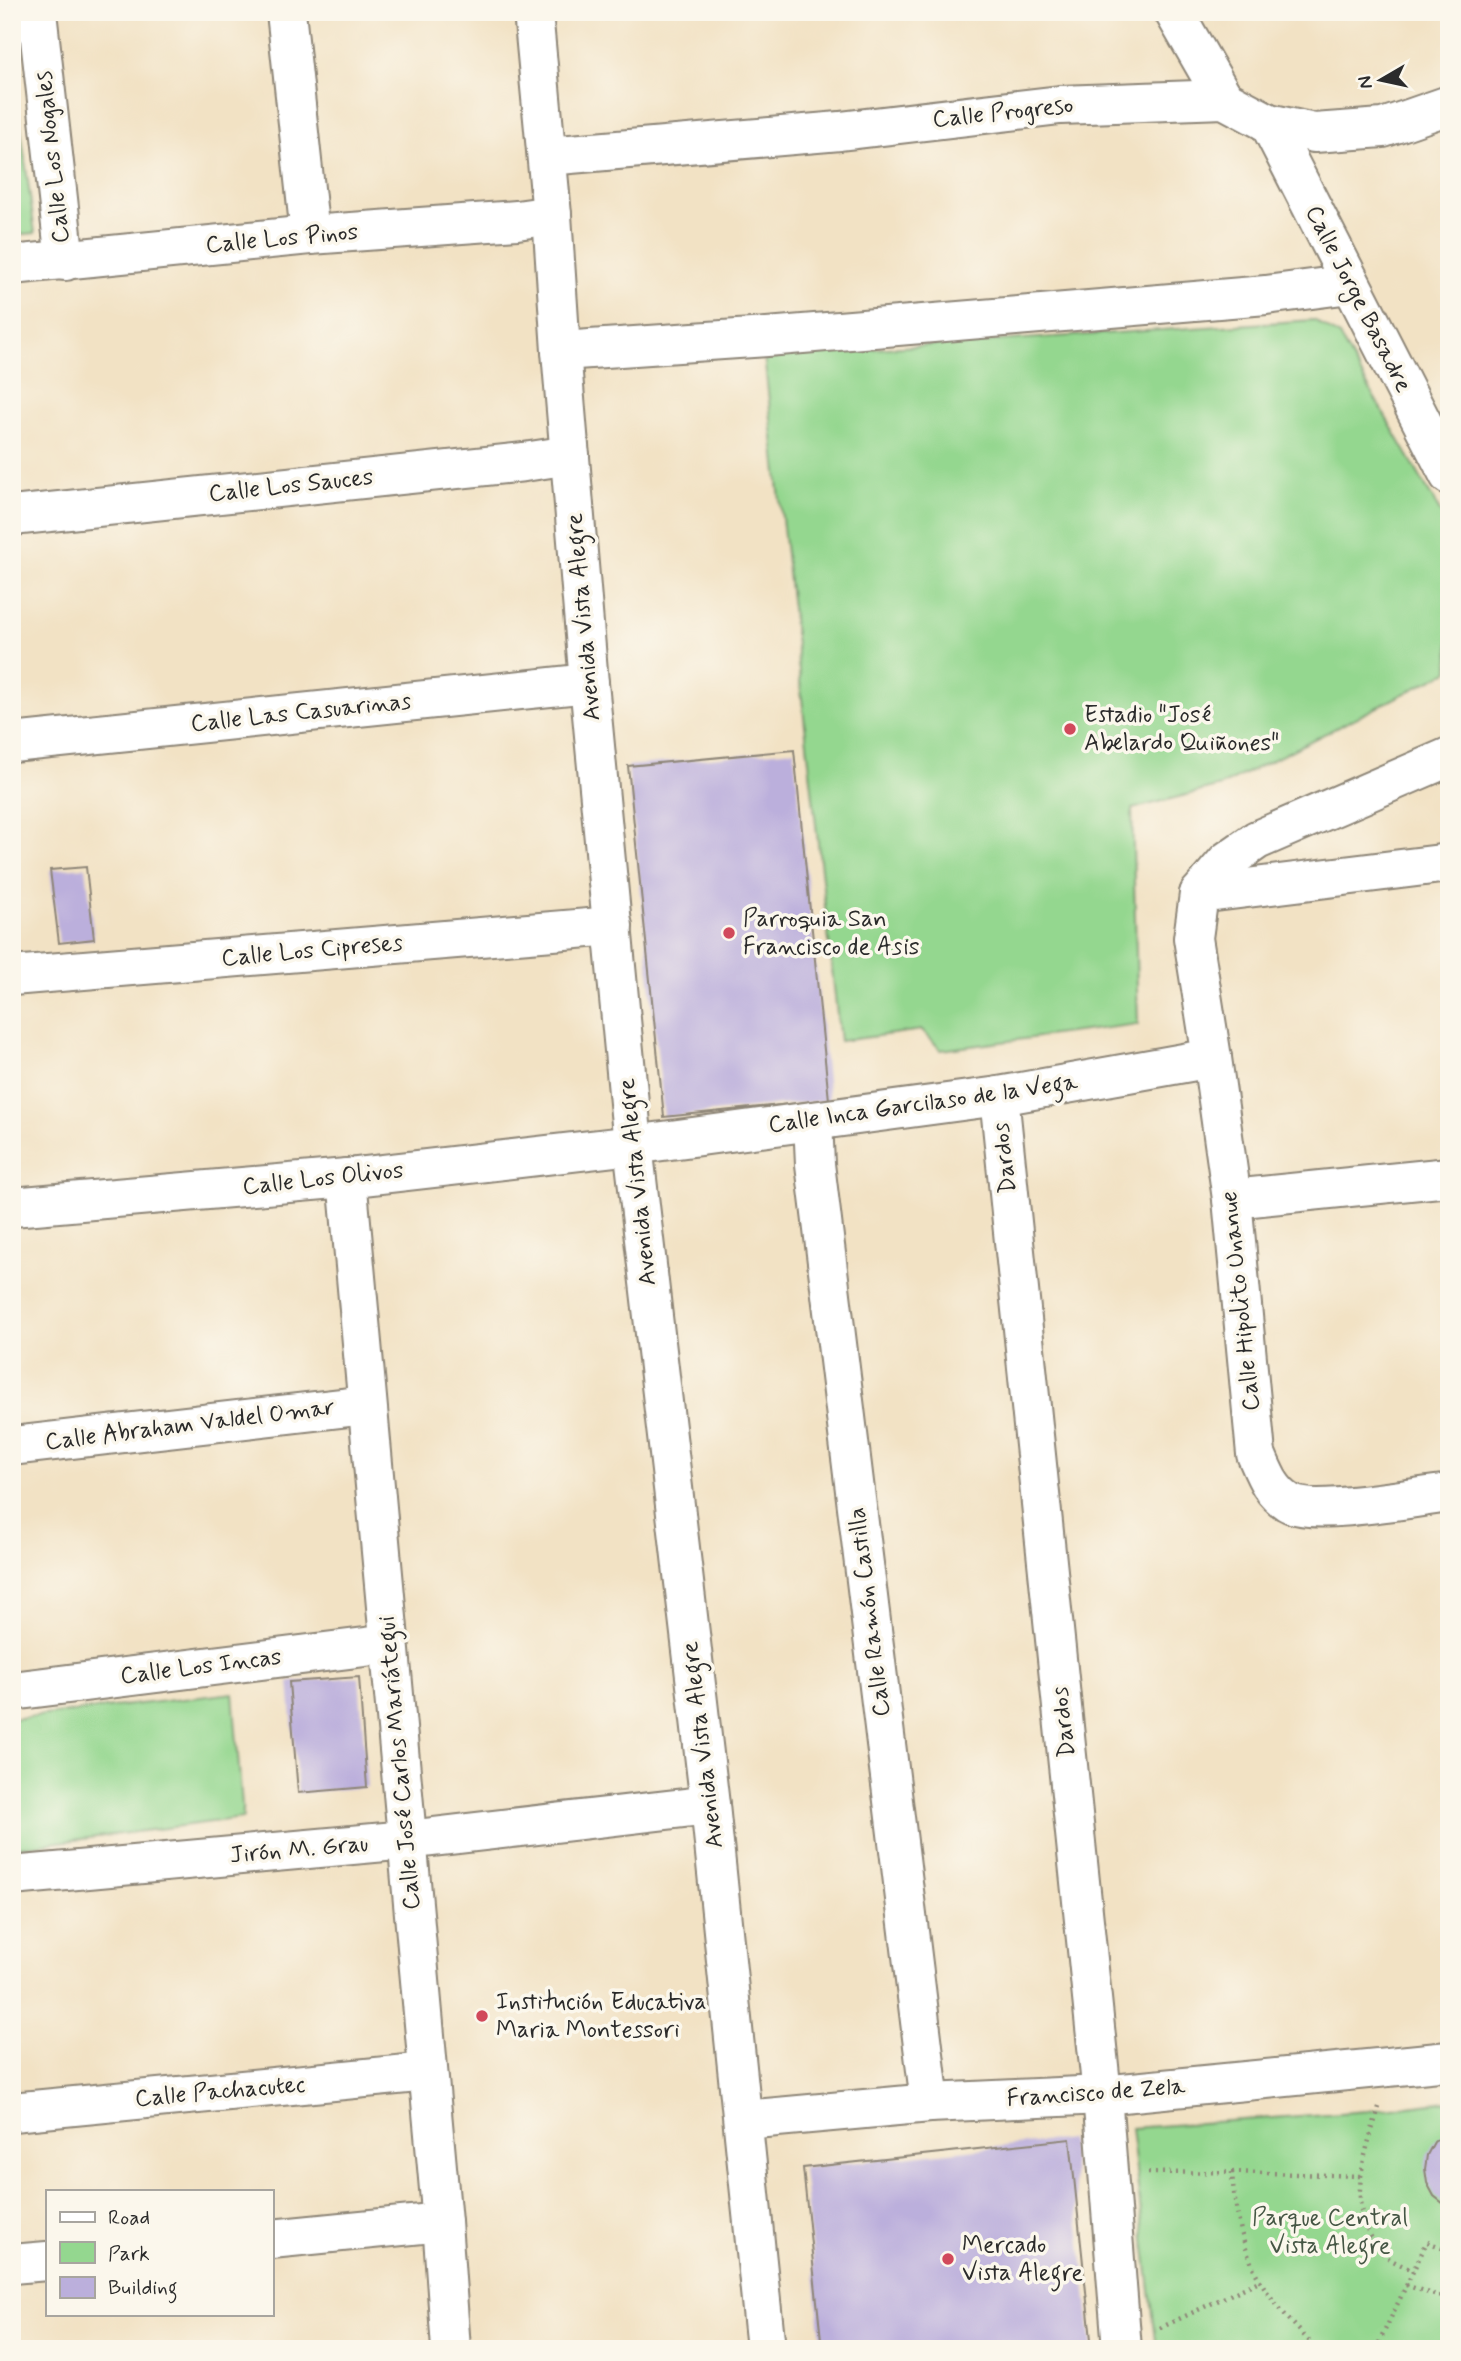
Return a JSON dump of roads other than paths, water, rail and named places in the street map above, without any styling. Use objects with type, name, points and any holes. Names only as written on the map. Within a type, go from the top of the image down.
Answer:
[{"type":"street","name":"Calle Los Nogales","points":[[37,12],[65,261]]},
{"type":"street","points":[[286,12],[310,235]]},
{"type":"street","name":"Avenida Vista Alegre","points":[[533,12],[589,683],[633,1145],[710,1805],[766,2349]]},
{"type":"street","points":[[1174,12],[1224,99],[1269,123],[1314,133],[1383,128],[1449,105]]},
{"type":"street","name":"Calle Progreso","points":[[547,156],[840,131],[1060,105],[1224,99]]},
{"type":"street","name":"Calle Jorge Basadre","points":[[1269,123],[1449,475]]},
{"type":"street","name":"Calle Los Pinos","points":[[12,265],[310,235],[517,220],[552,215]]},
{"type":"street","points":[[561,351],[767,337],[1252,296],[1350,284]]},
{"type":"street","name":"Calle Los Sauces","points":[[12,516],[570,455]]},
{"type":"street","name":"Calle Las Casuarinas","points":[[12,743],[589,683]]},
{"type":"street","points":[[1199,894],[1227,861],[1257,840],[1449,757]]},
{"type":"street","points":[[1199,894],[1449,863]]},
{"type":"street","name":"Calle Hipolito Unanue","points":[[1199,894],[1193,938],[1232,1199],[1256,1454],[1270,1485],[1290,1504],[1319,1508],[1449,1493]]},
{"type":"street","name":"Calle Los Cipreses","points":[[12,976],[613,926]]},
{"type":"street","name":"Calle Inca Garcilaso de la Vega","points":[[633,1145],[999,1096],[1212,1058]]},
{"type":"street","name":"Dardos","points":[[999,1096],[1102,2095],[1122,2349]]},
{"type":"street","name":"Calle Ramón Castilla","points":[[813,1121],[815,1164],[930,2103]]},
{"type":"street","name":"Calle Los Olivos","points":[[12,1207],[347,1178],[633,1145]]},
{"type":"street","points":[[1232,1199],[1449,1177]]},
{"type":"street","name":"Calle José Carlos Mariátegui","points":[[347,1178],[442,2222],[450,2349]]},
{"type":"street","name":"Calle Abraham Valdel Omar","points":[[12,1446],[367,1405]]},
{"type":"street","name":"Calle Los Incas","points":[[12,1691],[389,1644]]},
{"type":"street","name":"Jirón M. Grau","points":[[12,1876],[407,1840],[710,1805]]},
{"type":"street","name":"Francisco de Zela","points":[[744,2120],[930,2103],[1102,2095],[1449,2060]]},
{"type":"street","name":"Calle Pachacutec","points":[[12,2112],[428,2072]]},
{"type":"street","points":[[273,2239],[442,2222]]},
{"type":"street","points":[[12,2264],[46,2261]]},
{"type":"place","name":"Estadio \"José Abelardo Quiñones\"","points":[[1070,729]]},
{"type":"place","name":"Parroquia San Francisco de Asis","points":[[729,933]]},
{"type":"place","name":"Institución Educativa Maria Montessori","points":[[482,2016]]},
{"type":"place","name":"Mercado Vista Alegre","points":[[948,2259]]},
{"type":"park label","name":"Parque Central Vista Alegre","points":[[1330,2232]]}]
